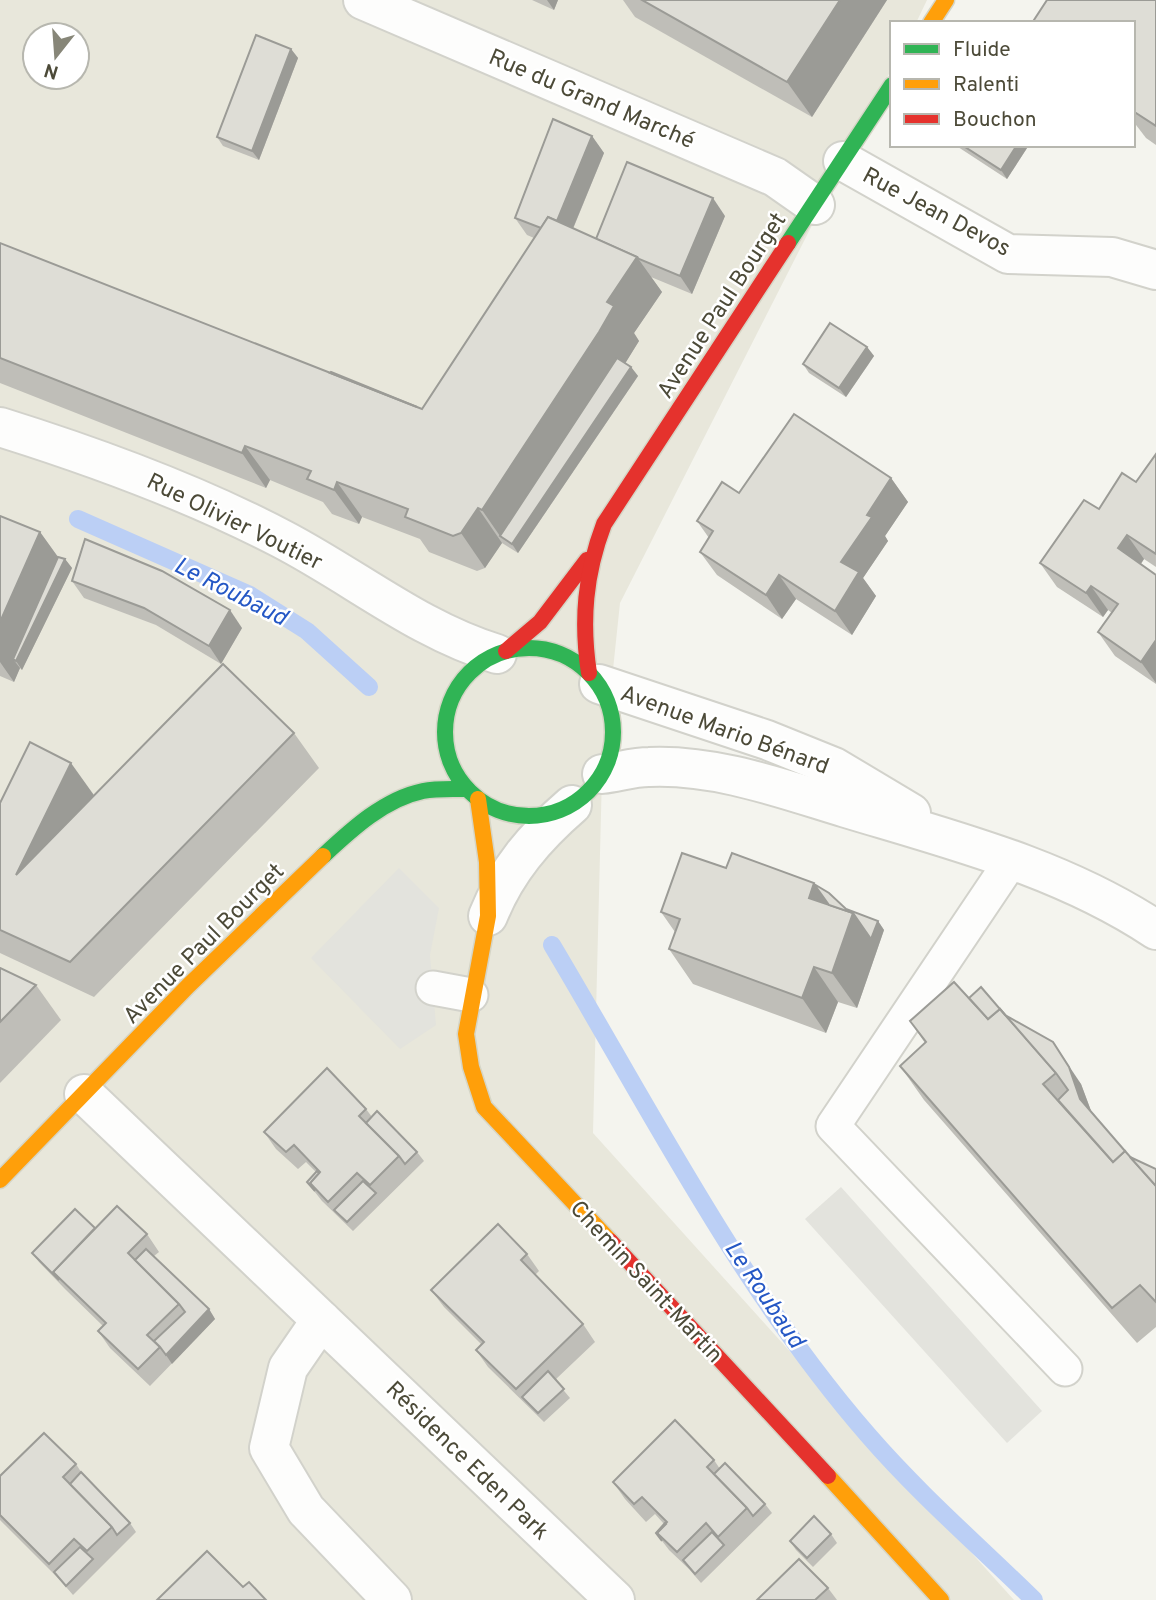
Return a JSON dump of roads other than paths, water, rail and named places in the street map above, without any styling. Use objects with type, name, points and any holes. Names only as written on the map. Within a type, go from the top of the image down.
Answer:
[{"type":"street","name":"Rue du Grand Marché","points":[[363,0],[775,177],[814,205]]},
{"type":"street","points":[[932,21],[946,0]]},
{"type":"street","name":"Avenue Paul Bourget","points":[[594,679],[583,636],[584,596],[592,552],[604,524],[890,88]]},
{"type":"street","name":"Rue Jean Devos","points":[[844,161],[1008,254],[1112,257],[1156,270]]},
{"type":"street","name":"Rue Olivier Voutier","points":[[0,427],[108,462],[282,539],[426,626],[464,644],[502,652]]},
{"type":"street","name":"Avenue Paul Bourget","points":[[502,652],[540,622],[592,552]]},
{"type":"street","points":[[528,648],[551,650],[572,660],[594,679],[608,706],[613,729],[611,752],[602,774],[589,791],[572,805],[549,813],[524,816],[499,811],[472,794],[453,769],[446,745],[445,720],[453,696],[464,678],[479,664],[502,652],[528,648]]},
{"type":"street","name":"Avenue Mario Bénard","points":[[594,679],[767,740],[834,767],[957,841]]},
{"type":"street","name":"Avenue Mario Bénard","points":[[602,774],[649,767],[702,771],[760,782],[957,841],[1011,861],[1120,906],[1156,930]]},
{"type":"street","name":"Avenue Paul Bourget","points":[[0,1180],[198,977],[373,812],[398,798],[417,792],[472,794]]},
{"type":"street","name":"Chemin Saint-Martin","points":[[472,794],[488,862],[488,916]]},
{"type":"street","name":"Chemin Saint-Martin","points":[[572,805],[523,853],[499,889],[488,916],[471,995],[466,1034],[471,1067],[484,1107],[757,1398],[941,1600]]},
{"type":"street","name":"Résidence Eden Park","points":[[84,1094],[615,1600]]},
{"type":"street","points":[[321,1320],[288,1368],[269,1448],[306,1510],[392,1600]]},
{"type":"lane","points":[[1011,861],[833,1126],[1065,1369]]},
{"type":"lane","points":[[433,988],[471,995]]},
{"type":"waterway","name":"Le Roubaud","points":[[78,519],[250,595],[307,631],[369,687]]},
{"type":"waterway","name":"Le Roubaud","points":[[552,945],[738,1260],[822,1379],[908,1478],[1034,1600]]}]
